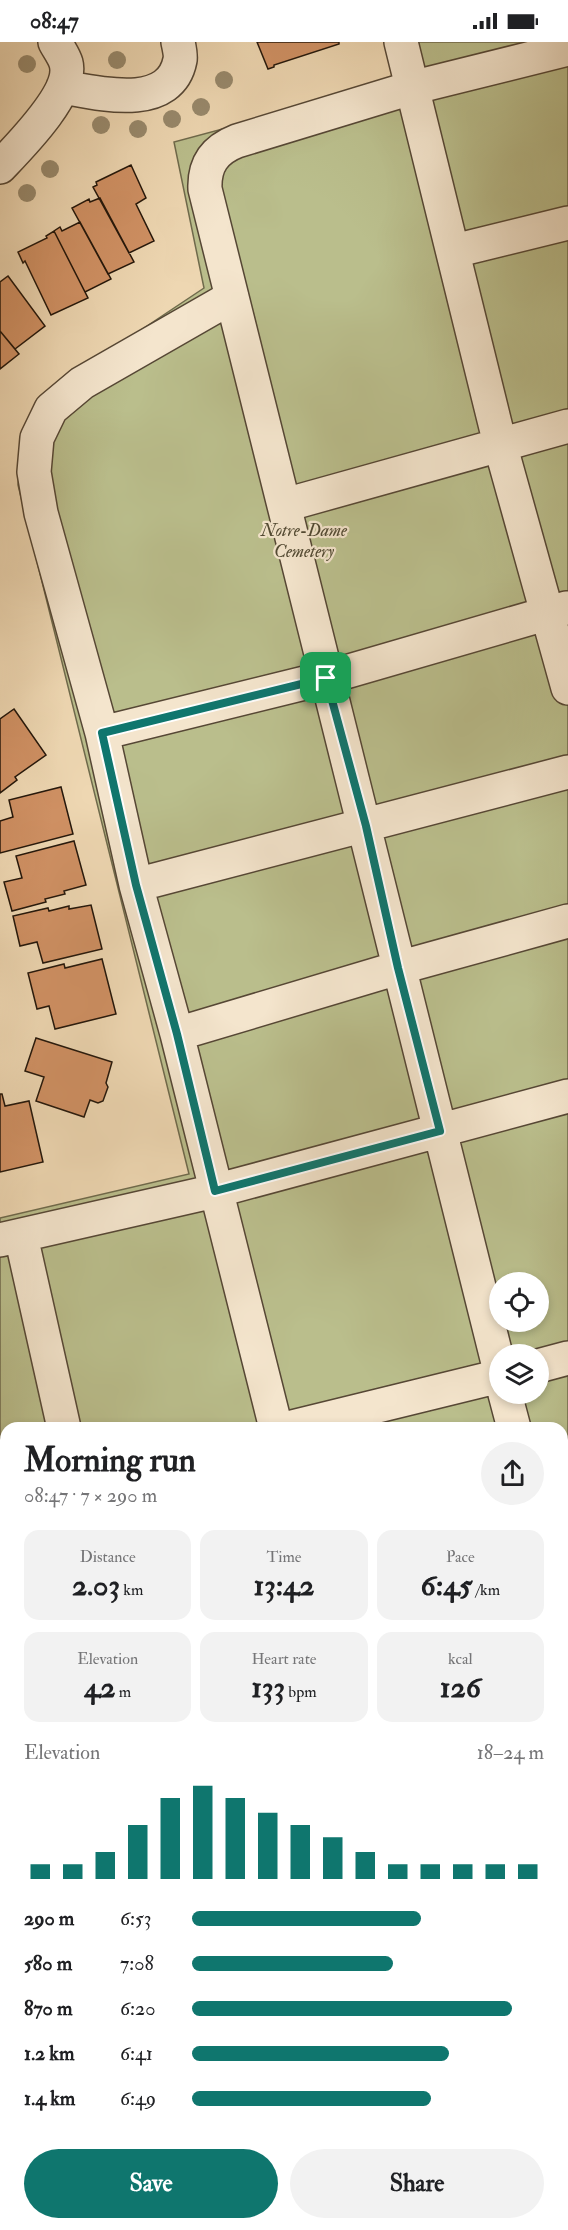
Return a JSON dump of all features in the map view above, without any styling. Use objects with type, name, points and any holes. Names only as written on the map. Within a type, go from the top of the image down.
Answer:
[{"type":"street","points":[[0,167],[40,123],[63,87],[67,64],[55,42]]},
{"type":"street","points":[[63,87],[118,96],[149,94],[171,80],[180,60],[178,42]]},
{"type":"street","points":[[401,42],[500,444],[557,610],[568,688]]},
{"type":"street","points":[[493,1344],[398,968],[366,826],[326,678],[205,189],[206,170],[225,145],[411,88],[568,48]]},
{"type":"street","points":[[454,251],[568,222]]},
{"type":"street","points":[[232,297],[82,383],[51,409],[37,438],[34,472],[41,513],[102,733],[136,885],[177,1034],[274,1422]]},
{"type":"street","points":[[285,505],[568,426]]},
{"type":"street","points":[[102,733],[326,678],[557,610]]},
{"type":"street","points":[[136,885],[568,772]]},
{"type":"street","points":[[177,1034],[398,968],[568,921]]},
{"type":"street","points":[[62,1422],[10,1238],[215,1191],[568,1096]]},
{"type":"street","points":[[549,1363],[568,1358]]},
{"type":"street","points":[[312,1422],[489,1379]]},
{"type":"street","points":[[508,1404],[512,1422]]},
{"type":"green space","name":"Notre-Dame Cemetery","points":[[398,42],[568,42],[568,1422],[0,1422],[0,1218],[189,1174],[18,485],[22,436],[117,346],[204,288],[174,142],[406,80]]},
{"type":"building","points":[[257,42],[339,42],[339,44],[268,69]]},
{"type":"building","points":[[131,165],[146,198],[136,204],[154,241],[129,253],[93,187],[97,185],[96,182]]},
{"type":"building","points":[[100,198],[134,262],[108,274],[72,208],[89,199],[90,202]]},
{"type":"building","points":[[80,222],[111,279],[85,292],[54,231],[60,227],[62,231]]},
{"type":"building","points":[[54,231],[88,298],[51,315],[25,261],[23,263],[18,252],[47,238],[46,236]]},
{"type":"building","points":[[8,276],[45,326],[15,349],[0,331],[0,282]]},
{"type":"building","points":[[0,331],[19,354],[0,369]]},
{"type":"building","points":[[14,709],[46,755],[15,777],[17,780],[0,793],[0,719]]},
{"type":"building","points":[[61,787],[73,834],[0,853],[0,821],[13,817],[9,800]]},
{"type":"building","points":[[74,841],[86,885],[45,899],[46,902],[12,911],[4,882],[22,878],[16,856]]},
{"type":"building","points":[[91,905],[102,949],[43,963],[37,942],[20,946],[13,916],[48,908],[49,911],[69,906],[69,909]]},
{"type":"building","points":[[102,959],[116,1014],[55,1029],[49,1006],[37,1009],[28,973],[64,964],[65,968]]},
{"type":"building","points":[[36,1038],[112,1062],[103,1101],[98,1103],[90,1100],[84,1117],[36,1101],[44,1077],[25,1071]]},
{"type":"building","points":[[0,1094],[2,1094],[5,1106],[29,1101],[43,1162],[0,1172]]},
{"type":"route","points":[[326,678],[366,826],[398,968],[440,1131],[215,1191],[177,1034],[136,885],[102,733],[326,678]]}]
